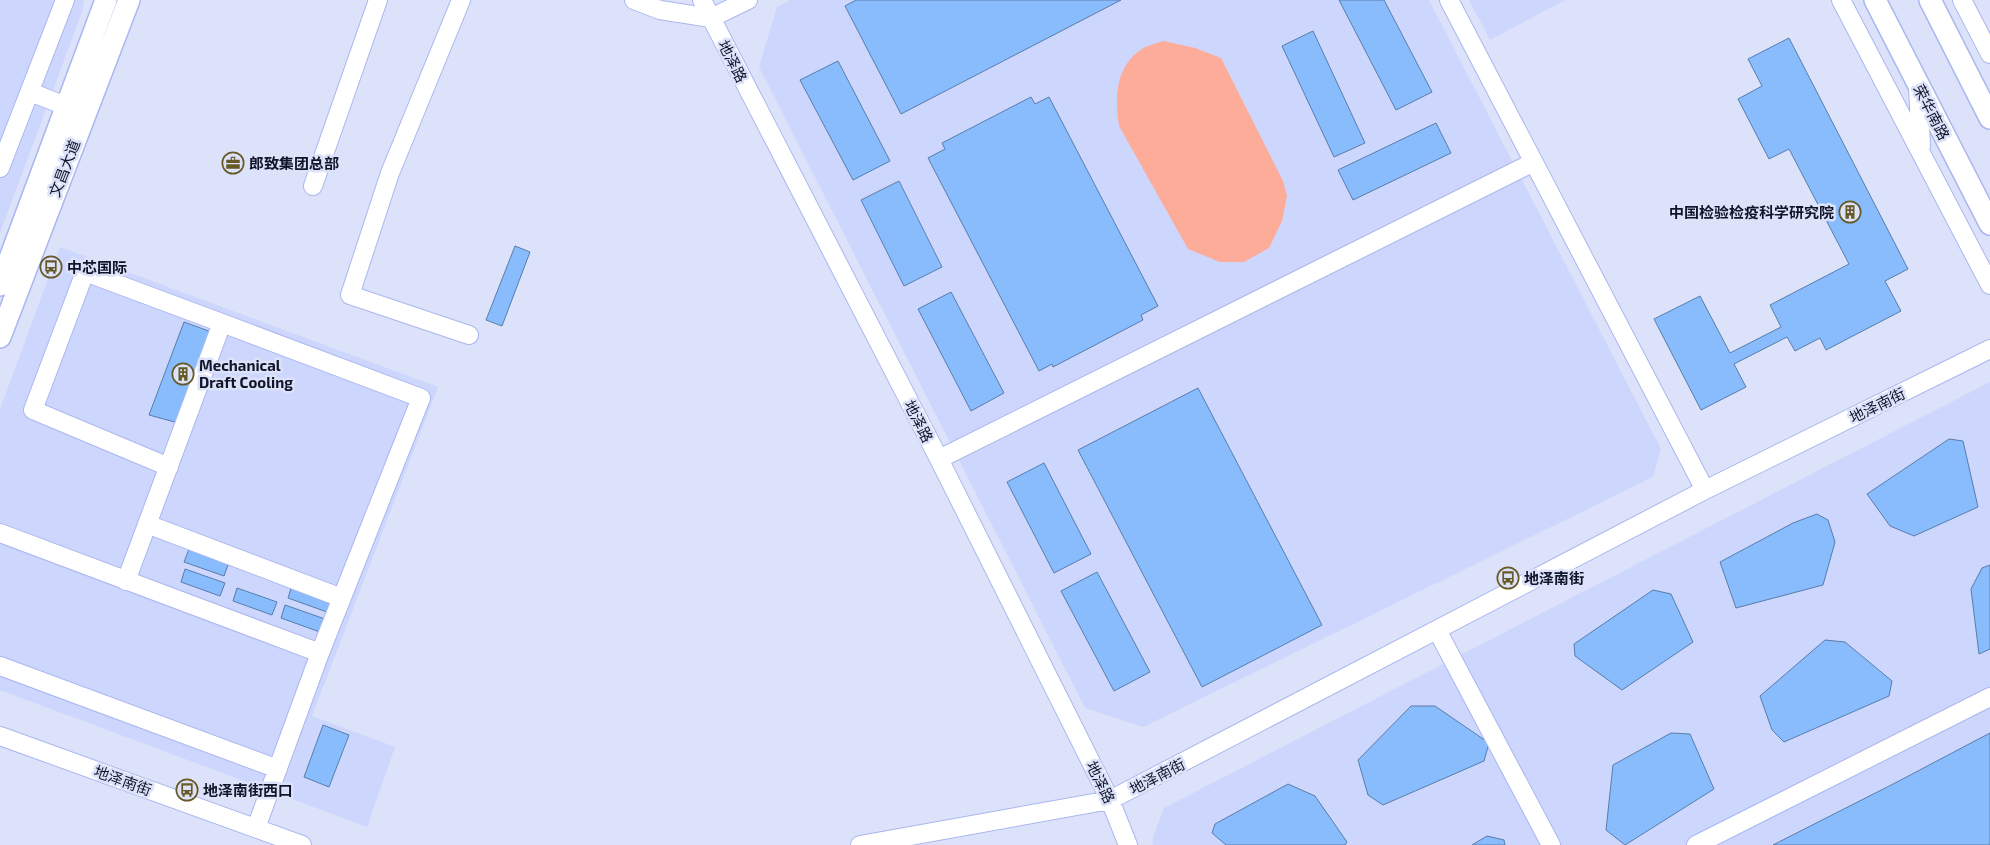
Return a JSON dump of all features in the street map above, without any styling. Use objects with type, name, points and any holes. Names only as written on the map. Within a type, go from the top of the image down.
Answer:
[{"type":"main road","name":"文昌大道","points":[[0,337],[75,110],[106,0]]},
{"type":"main road","name":"文昌大道","points":[[0,285],[75,110],[129,0]]},
{"type":"main road","name":"荣华南路","points":[[1874,0],[1990,224]]},
{"type":"main road","points":[[1930,0],[1990,118]]},
{"type":"street","points":[[0,168],[65,0]]},
{"type":"street","points":[[313,186],[378,0]]},
{"type":"street","points":[[461,0],[390,173],[350,295],[469,335]]},
{"type":"street","points":[[634,0],[660,10],[711,18],[748,0]]},
{"type":"street","name":"地泽路","points":[[702,0],[939,459],[1110,800],[1128,845]]},
{"type":"street","points":[[1449,0],[1705,490]]},
{"type":"street","points":[[1841,0],[1990,285]]},
{"type":"street","points":[[1962,0],[1990,54]]},
{"type":"street","points":[[1918,86],[1922,152]]},
{"type":"street","points":[[30,92],[75,110]]},
{"type":"street","points":[[939,459],[1534,162]]},
{"type":"street","points":[[168,467],[33,410],[85,272],[421,398],[320,654],[256,828]]},
{"type":"street","points":[[126,580],[222,323]]},
{"type":"street","name":"地泽南街","points":[[860,845],[1110,800],[1705,490],[1990,348]]},
{"type":"street","points":[[147,524],[342,598]]},
{"type":"street","points":[[0,533],[320,654]]},
{"type":"street","points":[[1437,630],[1551,845]]},
{"type":"street","points":[[0,666],[278,769]]},
{"type":"street","points":[[1696,845],[1990,697]]},
{"type":"street","name":"地泽南街","points":[[0,736],[302,845]]},
{"type":"shaded area","points":[[0,0],[84,0],[82,12],[0,233]]},
{"type":"shaded area","points":[[791,0],[1429,0],[1661,449],[1653,477],[1143,727],[1085,708],[759,67],[777,7]]},
{"type":"shaded area","points":[[1469,0],[1565,0],[1490,40]]},
{"type":"shaded area","points":[[1164,41],[1195,48],[1221,58],[1283,181],[1287,196],[1282,221],[1269,248],[1244,262],[1220,262],[1188,249],[1119,126],[1118,85],[1125,67],[1131,58],[1142,49]]},
{"type":"shaded area","points":[[60,247],[438,387],[312,716],[395,747],[367,827],[0,690],[0,409]]},
{"type":"shaded area","points":[[1990,382],[1990,845],[1153,845],[1152,840],[1164,808]]},
{"type":"building","points":[[856,0],[1121,0],[901,114],[845,6]]},
{"type":"building","points":[[1339,0],[1384,0],[1432,92],[1396,110]]},
{"type":"building","points":[[1313,31],[1365,143],[1334,157],[1282,46]]},
{"type":"building","name":"中国检验检疫科学研究院","points":[[1789,38],[1908,269],[1885,281],[1901,311],[1826,350],[1820,338],[1795,351],[1787,337],[1734,364],[1746,387],[1701,410],[1654,319],[1700,296],[1730,353],[1781,327],[1770,305],[1849,264],[1789,149],[1769,159],[1738,99],[1762,86],[1748,59]]},
{"type":"building","points":[[838,61],[890,161],[853,180],[800,80]]},
{"type":"building","points":[[1031,97],[1035,104],[1049,97],[1158,306],[1141,315],[1143,320],[1053,367],[1052,364],[1039,371],[928,158],[945,149],[942,143]]},
{"type":"building","points":[[1436,123],[1451,153],[1353,200],[1338,170]]},
{"type":"building","points":[[899,181],[942,267],[904,286],[861,200]]},
{"type":"building","points":[[515,246],[530,252],[502,326],[486,320]]},
{"type":"building","points":[[951,292],[1004,393],[971,411],[918,309]]},
{"type":"building","name":"Mechanical Draft Cooling","points":[[184,322],[217,334],[182,424],[149,415]]},
{"type":"building","points":[[1198,388],[1322,625],[1202,687],[1078,450]]},
{"type":"building","points":[[1949,439],[1963,441],[1978,507],[1914,536],[1890,526],[1867,494]]},
{"type":"building","points":[[1044,463],[1091,554],[1054,573],[1007,482]]},
{"type":"building","points":[[1817,514],[1828,520],[1835,542],[1823,585],[1736,608],[1720,562],[1793,523]]},
{"type":"building","points":[[189,549],[229,562],[224,576],[184,562]]},
{"type":"building","points":[[1990,565],[1990,649],[1979,654],[1971,589],[1982,568]]},
{"type":"building","points":[[185,569],[225,583],[220,596],[181,582]]},
{"type":"building","points":[[1097,572],[1150,672],[1114,691],[1061,591]]},
{"type":"building","points":[[292,585],[332,598],[327,612],[288,598]]},
{"type":"building","points":[[237,588],[277,602],[272,615],[233,601]]},
{"type":"building","points":[[1653,590],[1671,594],[1693,642],[1622,690],[1575,656],[1574,644]]},
{"type":"building","points":[[285,605],[325,619],[320,632],[281,618]]},
{"type":"building","points":[[1825,640],[1845,642],[1892,681],[1889,696],[1784,742],[1772,730],[1760,696]]},
{"type":"building","points":[[1411,706],[1435,706],[1489,743],[1484,761],[1383,805],[1368,795],[1358,760]]},
{"type":"building","points":[[323,725],[349,735],[329,787],[304,777]]},
{"type":"building","points":[[1671,733],[1690,734],[1714,789],[1625,845],[1606,830],[1613,765]]},
{"type":"building","points":[[1990,733],[1990,845],[1773,845],[1897,782]]},
{"type":"building","points":[[1288,784],[1315,796],[1347,842],[1345,845],[1226,845],[1212,833],[1215,824]]},
{"type":"building","points":[[1487,836],[1504,840],[1505,845],[1472,845]]},
{"type":"place","name":"郎致集团总部","points":[[233,163]]},
{"type":"place","name":"中国检验检疫科学研究院","points":[[1850,212]]},
{"type":"place","name":"中芯国际","points":[[51,267]]},
{"type":"place","name":"Mechanical Draft Cooling","points":[[183,374]]},
{"type":"place","name":"地泽南街","points":[[1508,578]]},
{"type":"place","name":"地泽南街西口","points":[[187,790]]}]
